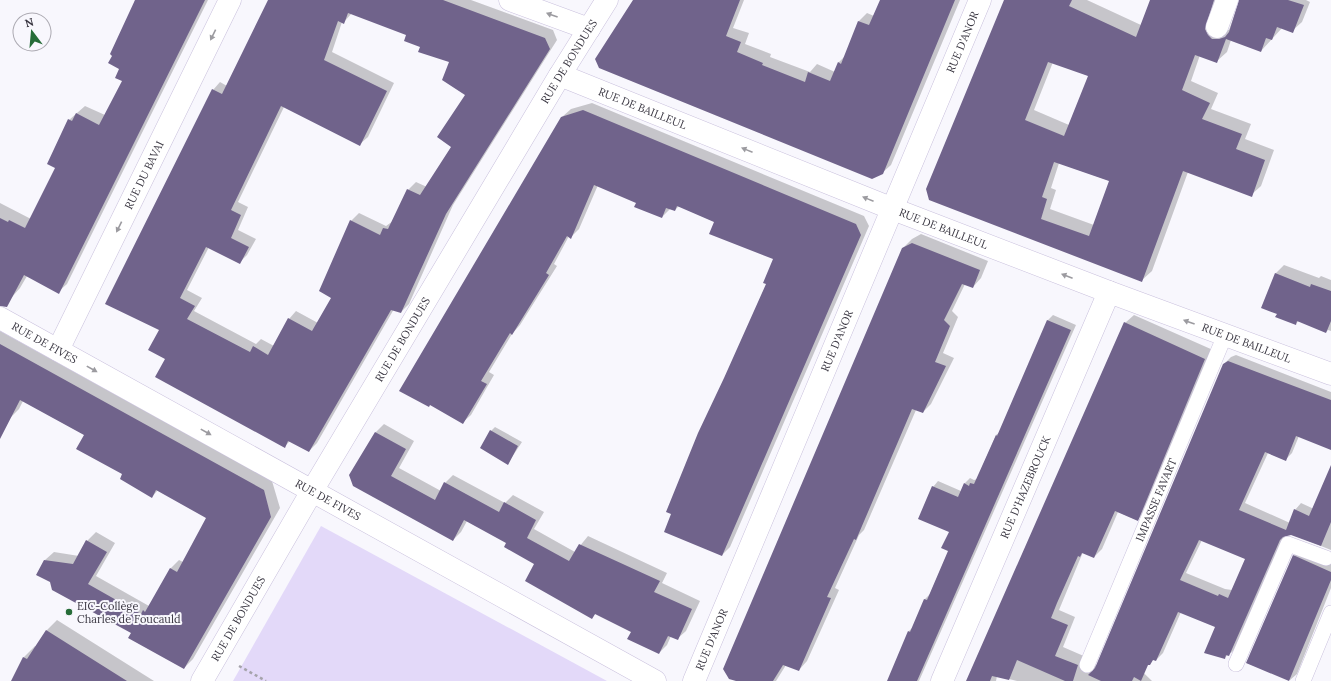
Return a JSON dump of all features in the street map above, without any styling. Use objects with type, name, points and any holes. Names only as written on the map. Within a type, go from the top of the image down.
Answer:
[{"type":"street","name":"RUE DU BAVAI","points":[[58,350],[230,0]]},
{"type":"street","points":[[510,0],[589,29]]},
{"type":"street","name":"RUE DE BONDUES","points":[[202,681],[312,491],[560,75],[607,0]]},
{"type":"street","name":"RUE D'ANOR","points":[[694,681],[980,0]]},
{"type":"street","points":[[1217,27],[1227,0]]},
{"type":"street","name":"RUE DE BAILLEUL","points":[[560,75],[892,209],[1109,292],[1331,374]]},
{"type":"street","name":"RUE D'HAZEBROUCK","points":[[942,681],[1109,292]]},
{"type":"street","name":"RUE DE FIVES","points":[[0,318],[655,681]]},
{"type":"lane","name":"IMPASSE FAVART","points":[[1087,665],[1225,335]]},
{"type":"lane","points":[[1236,664],[1288,544],[1329,555]]},
{"type":"lane","points":[[1303,681],[1331,613]]},
{"type":"path","points":[[218,654],[266,681]]},
{"type":"shaded area","points":[[321,526],[607,681],[233,681]]},
{"type":"building","points":[[135,0],[205,0],[59,294],[24,275],[7,307],[0,306],[0,218],[8,222],[9,220],[25,228],[55,168],[47,164],[68,119],[72,121],[76,113],[99,125],[122,81],[115,78],[119,69],[108,63],[112,56],[110,54]]},
{"type":"building","points":[[268,0],[443,0],[545,38],[550,49],[446,214],[401,313],[391,310],[309,452],[288,441],[285,448],[155,377],[165,359],[148,350],[159,330],[105,304],[212,89],[222,94]],"holes":[[[348,13],[406,35],[404,41],[420,47],[418,52],[449,62],[442,80],[465,95],[437,137],[451,147],[420,195],[407,189],[388,229],[383,228],[380,235],[350,220],[319,291],[331,298],[312,331],[288,318],[268,355],[253,346],[250,352],[187,319],[195,306],[180,298],[206,247],[240,264],[249,247],[231,238],[241,215],[231,210],[281,106],[360,146],[387,91],[324,60],[338,21],[344,24]]]},
{"type":"building","points":[[633,0],[740,0],[726,36],[741,42],[737,52],[763,63],[762,65],[805,82],[808,72],[830,81],[838,62],[841,64],[858,21],[869,25],[880,0],[955,0],[883,174],[872,179],[599,68],[595,59]]},
{"type":"building","points":[[1004,0],[1072,0],[1069,6],[1136,37],[1150,0],[1214,0],[1205,29],[1212,39],[1225,37],[1229,32],[1239,0],[1288,0],[1304,5],[1293,33],[1277,27],[1272,40],[1266,38],[1261,52],[1226,39],[1217,63],[1195,55],[1182,90],[1210,103],[1202,119],[1242,134],[1236,149],[1265,160],[1252,197],[1183,171],[1142,282],[929,200],[926,189]],"holes":[[[1048,62],[1088,76],[1064,136],[1025,120]],[[1054,162],[1109,181],[1089,236],[1041,219],[1047,199],[1042,197]]]},
{"type":"building","points":[[583,110],[856,224],[861,235],[722,556],[664,532],[671,514],[666,512],[698,433],[766,284],[763,283],[773,259],[709,234],[714,222],[677,206],[675,211],[666,208],[662,218],[634,207],[636,203],[594,185],[571,239],[567,236],[546,273],[549,275],[512,335],[510,333],[481,381],[487,384],[463,424],[430,405],[429,407],[399,391],[561,117]]},
{"type":"building","points":[[912,243],[980,270],[973,288],[962,284],[944,320],[950,326],[935,362],[946,366],[923,413],[912,409],[856,540],[854,539],[827,597],[831,598],[799,671],[783,665],[773,681],[736,681],[729,679],[723,669],[902,248]]},
{"type":"building","points":[[1275,273],[1310,287],[1311,284],[1331,291],[1331,321],[1326,333],[1297,321],[1296,325],[1275,317],[1277,314],[1261,308]]},
{"type":"building","points":[[1047,320],[1071,330],[917,681],[887,681],[908,631],[910,632],[924,599],[927,600],[948,551],[941,548],[949,532],[918,519],[932,486],[958,497],[964,483],[969,486],[970,483],[974,484],[996,435],[997,436]]},
{"type":"building","points":[[1124,322],[1205,359],[1138,521],[1115,511],[1094,558],[1082,553],[1080,557],[1078,556],[1057,603],[1051,618],[1068,625],[1055,656],[1078,665],[1073,681],[1065,681],[1017,660],[1009,680],[992,676],[990,681],[966,681]]},
{"type":"building","points":[[0,344],[264,490],[271,517],[184,669],[128,638],[131,633],[52,590],[50,582],[36,575],[44,560],[73,564],[86,540],[107,552],[88,584],[141,614],[143,610],[145,612],[170,568],[177,572],[206,518],[156,490],[152,498],[120,479],[122,474],[76,449],[84,435],[20,400],[0,439]]},
{"type":"building","points":[[1228,361],[1331,400],[1331,450],[1296,436],[1286,461],[1265,452],[1239,510],[1286,530],[1294,509],[1309,516],[1331,465],[1331,522],[1321,546],[1291,535],[1283,537],[1280,540],[1229,656],[1226,655],[1225,659],[1204,653],[1215,627],[1178,612],[1156,661],[1153,660],[1150,665],[1148,665],[1141,681],[1134,677],[1132,681],[1101,681],[1088,675],[1095,668],[1223,364]],"holes":[[[1199,540],[1245,559],[1228,598],[1219,594],[1218,596],[1180,580]]]},
{"type":"building","points":[[490,430],[518,446],[508,465],[480,448]]},
{"type":"building","points":[[375,432],[406,449],[391,476],[435,500],[444,482],[499,512],[504,502],[536,520],[527,538],[569,561],[579,544],[660,581],[654,592],[692,609],[678,640],[668,636],[659,654],[627,639],[631,632],[595,614],[592,619],[525,581],[534,564],[504,547],[506,543],[464,520],[453,541],[353,486],[349,475]]},
{"type":"building","points":[[1293,555],[1331,572],[1331,580],[1289,681],[1246,663]]},
{"type":"building","points":[[46,630],[127,681],[11,681],[23,657],[27,659]]},
{"type":"place","name":"EIC-Collège Charles de Foucauld","points":[[69,612]]}]
